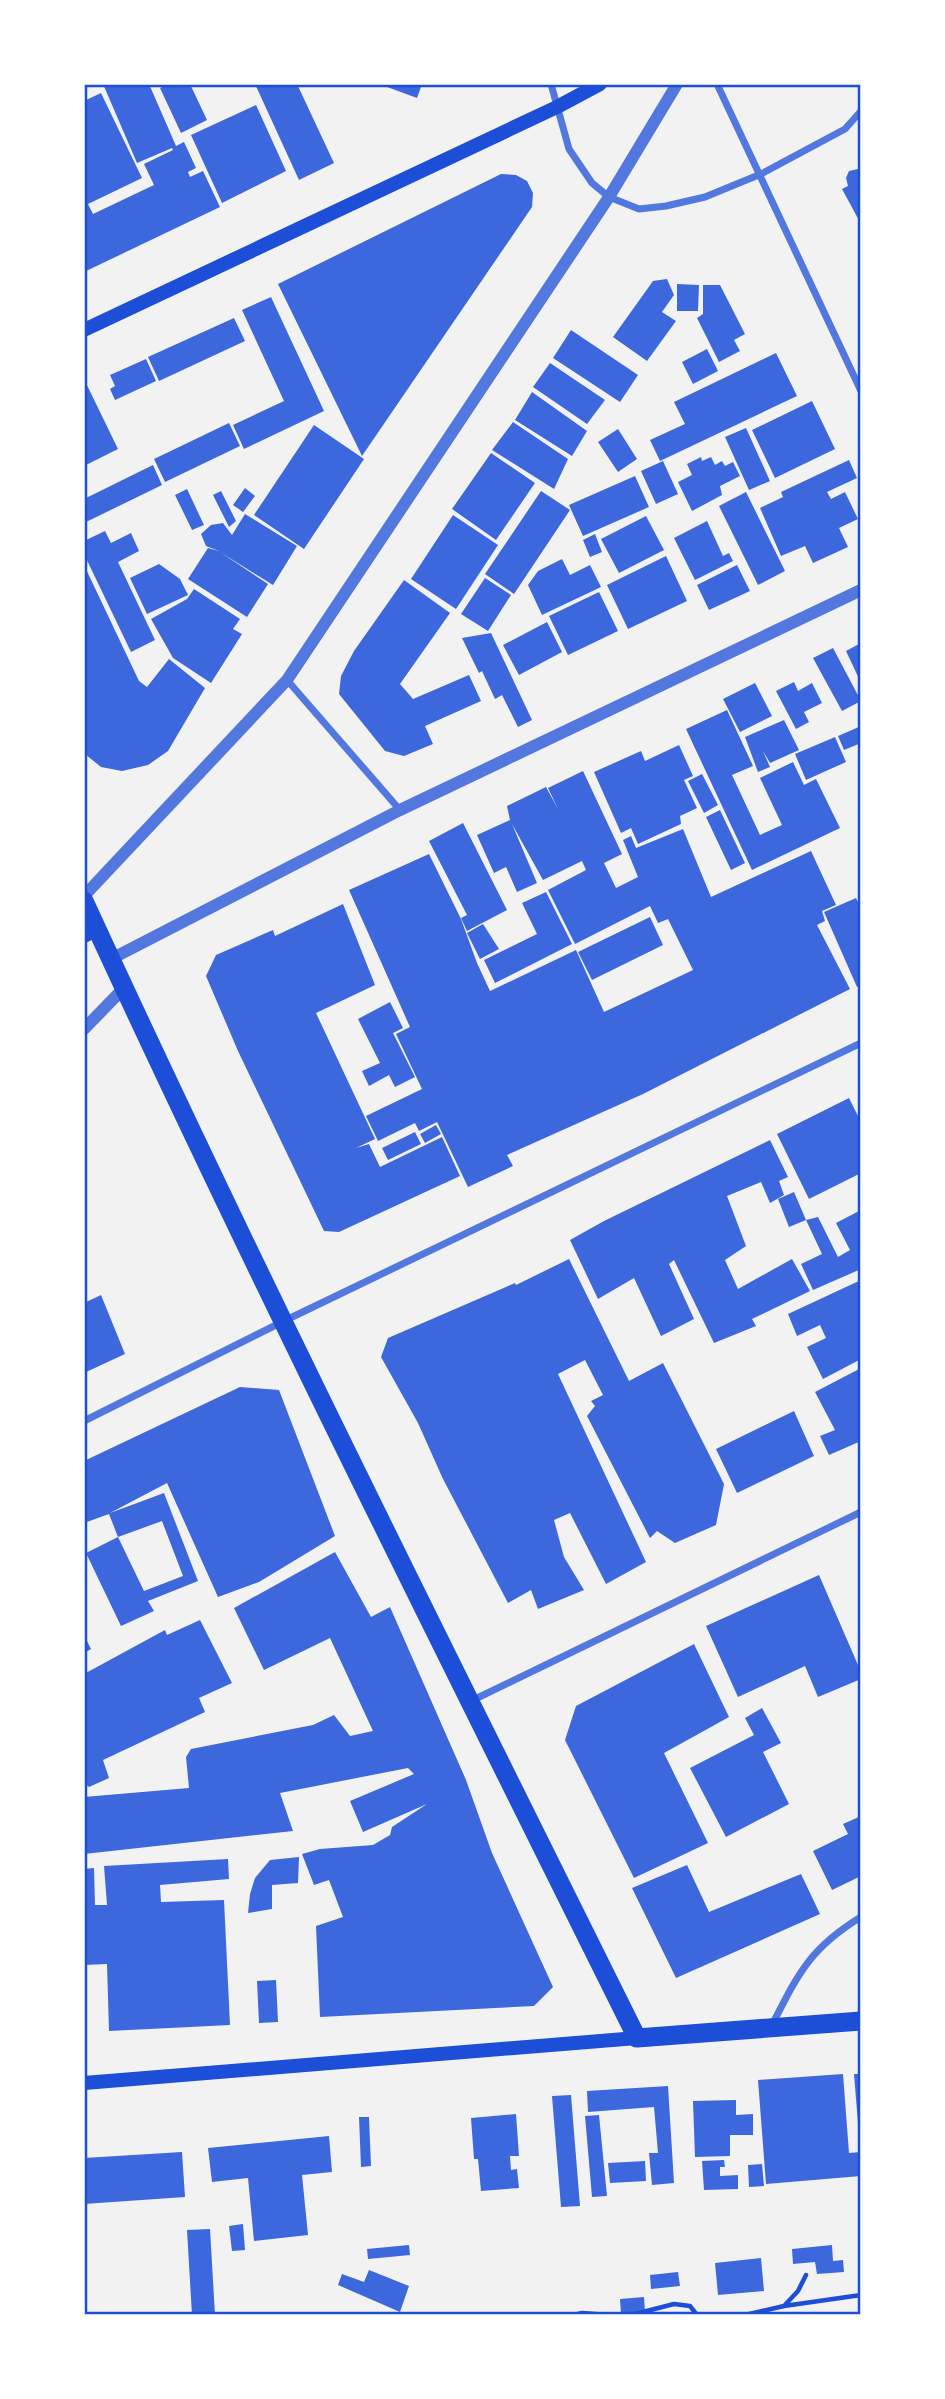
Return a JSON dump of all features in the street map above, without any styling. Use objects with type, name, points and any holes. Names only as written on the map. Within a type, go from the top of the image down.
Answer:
[{"type":"highway","points":[[84,898],[90,933],[111,959],[123,989],[284,1321],[637,2038],[861,2021]]},
{"type":"main road","points":[[84,330],[557,107],[600,84]]},
{"type":"main road","points":[[84,2082],[637,2038]]},
{"type":"street","points":[[551,84],[569,149],[592,183],[609,197],[639,209],[705,197],[761,174],[845,129],[861,111]]},
{"type":"street","points":[[84,898],[287,680],[609,197],[677,84]]},
{"type":"street","points":[[717,84],[861,391]]},
{"type":"street","points":[[111,959],[400,810],[861,590]]},
{"type":"street","points":[[287,680],[400,810]]},
{"type":"street","points":[[84,1029],[123,989]]},
{"type":"street","points":[[84,1420],[861,1043]]},
{"type":"street","points":[[470,1701],[861,1512]]},
{"type":"street","points":[[770,2028],[814,1952],[836,1932],[861,1917]]},
{"type":"path","points":[[784,2306],[798,2291],[806,2275]]},
{"type":"path","points":[[745,2315],[784,2306],[861,2295]]},
{"type":"path","points":[[631,2315],[674,2304],[690,2306],[696,2315]]},
{"type":"path","points":[[574,2315],[608,2315]]},
{"type":"building","points":[[103,84],[149,84],[176,146],[184,142],[196,168],[188,172],[190,177],[203,171],[220,207],[84,272],[84,101],[101,93],[142,178],[88,204],[93,214],[154,185],[144,164],[173,150],[172,148],[137,163]]},
{"type":"building","points":[[168,84],[190,84],[207,120],[181,133],[160,88]]},
{"type":"building","points":[[255,84],[297,84],[334,163],[299,180]]},
{"type":"building","points":[[379,84],[422,84],[417,98]]},
{"type":"building","points":[[256,105],[286,171],[222,203],[191,135]]},
{"type":"building","points":[[861,169],[861,224],[842,189],[848,186],[846,178],[849,171]]},
{"type":"building","points":[[501,174],[516,175],[527,181],[533,193],[532,207],[362,456],[278,284]]},
{"type":"building","points":[[667,279],[674,295],[662,312],[676,321],[647,361],[613,337],[653,281]]},
{"type":"building","points":[[677,284],[699,285],[698,311],[677,311]]},
{"type":"building","points":[[703,285],[720,285],[745,334],[734,340],[740,351],[719,362],[697,318],[703,314]]},
{"type":"building","points":[[271,297],[324,411],[244,449],[233,425],[284,401],[242,310]]},
{"type":"building","points":[[234,318],[245,341],[159,381],[148,357]]},
{"type":"building","points":[[571,330],[638,375],[620,402],[553,358]]},
{"type":"building","points":[[707,349],[718,371],[693,384],[682,362]]},
{"type":"building","points":[[776,353],[797,396],[660,461],[650,440],[685,424],[674,402]]},
{"type":"building","points":[[146,359],[156,381],[115,400],[110,389],[115,386],[110,375]]},
{"type":"building","points":[[550,363],[605,400],[587,424],[533,387]]},
{"type":"building","points":[[84,379],[118,449],[84,466]]},
{"type":"building","points":[[532,392],[587,431],[572,456],[515,420]]},
{"type":"building","points":[[812,401],[835,449],[775,478],[752,430]]},
{"type":"building","points":[[513,422],[568,459],[554,489],[492,450]]},
{"type":"building","points":[[229,423],[240,446],[165,482],[154,459]]},
{"type":"building","points":[[314,425],[364,459],[304,549],[254,515]]},
{"type":"building","points":[[746,428],[770,481],[749,490],[725,437]]},
{"type":"building","points":[[618,429],[637,459],[618,472],[598,442]]},
{"type":"building","points":[[491,453],[535,483],[496,540],[452,509]]},
{"type":"building","points":[[701,457],[702,461],[711,457],[715,465],[722,461],[725,466],[733,462],[740,476],[720,486],[722,495],[692,511],[678,482],[692,475],[687,464]]},
{"type":"building","points":[[849,460],[857,478],[827,492],[831,499],[845,492],[858,519],[839,528],[848,547],[813,563],[805,546],[781,556],[760,508],[783,497],[781,492]]},
{"type":"building","points":[[663,461],[678,494],[656,504],[641,471]]},
{"type":"building","points":[[153,465],[162,485],[84,523],[84,499]]},
{"type":"building","points":[[635,476],[649,507],[583,536],[569,505]]},
{"type":"building","points":[[245,488],[255,496],[243,512],[233,505]]},
{"type":"building","points":[[187,489],[204,525],[192,530],[175,495]]},
{"type":"building","points":[[221,491],[236,521],[229,527],[213,495]]},
{"type":"building","points":[[541,491],[570,510],[514,594],[485,574]]},
{"type":"building","points":[[746,492],[785,571],[758,585],[719,506]]},
{"type":"building","points":[[245,514],[297,546],[273,585],[220,552],[268,584],[247,617],[188,579],[208,548],[219,551],[206,546],[201,534],[211,525],[223,523],[232,535]]},
{"type":"building","points":[[453,515],[498,545],[456,609],[411,579]]},
{"type":"building","points":[[646,516],[664,550],[619,573],[601,539]]},
{"type":"building","points":[[707,521],[723,556],[729,553],[733,561],[695,580],[674,538]]},
{"type":"building","points":[[105,531],[111,543],[131,533],[139,551],[118,562],[155,640],[131,652],[84,554],[84,541]]},
{"type":"building","points":[[595,534],[602,552],[590,557],[583,540]]},
{"type":"building","points":[[666,556],[687,601],[628,629],[607,585]]},
{"type":"building","points":[[562,559],[570,575],[590,565],[601,587],[542,615],[528,585],[538,571]]},
{"type":"building","points":[[159,564],[180,579],[188,595],[147,614],[130,578]]},
{"type":"building","points":[[84,565],[139,681],[147,687],[169,659],[205,688],[168,751],[148,765],[122,771],[101,767],[85,754]]},
{"type":"building","points":[[737,565],[750,591],[709,610],[697,585]]},
{"type":"building","points":[[485,578],[511,595],[488,631],[461,614]]},
{"type":"building","points":[[404,580],[450,613],[400,684],[413,699],[469,675],[481,701],[425,726],[433,744],[404,756],[385,751],[339,694],[341,676],[354,651]]},
{"type":"building","points":[[194,589],[240,619],[233,629],[242,634],[211,683],[173,658],[151,619],[187,599]]},
{"type":"building","points":[[599,592],[618,631],[568,655],[549,616]]},
{"type":"building","points":[[547,622],[562,652],[519,675],[503,645]]},
{"type":"building","points":[[491,633],[532,720],[518,727],[502,695],[495,699],[462,638]]},
{"type":"building","points":[[861,643],[861,683],[846,651]]},
{"type":"building","points":[[833,648],[861,701],[842,711],[813,658]]},
{"type":"building","points":[[794,682],[798,691],[812,683],[822,703],[804,712],[809,722],[796,729],[776,691]]},
{"type":"building","points":[[755,683],[772,716],[740,732],[723,699]]},
{"type":"building","points":[[727,710],[753,766],[732,775],[760,835],[782,825],[760,778],[793,762],[804,785],[816,779],[840,828],[752,870],[686,729]]},
{"type":"building","points":[[784,720],[799,750],[770,763],[763,751],[770,767],[758,772],[745,737]]},
{"type":"building","points":[[861,726],[861,743],[844,750],[838,736]]},
{"type":"building","points":[[835,737],[846,762],[806,780],[795,754]]},
{"type":"building","points":[[679,745],[693,776],[684,780],[697,808],[680,816],[681,824],[638,844],[631,828],[621,833],[594,772],[641,751],[645,761]]},
{"type":"building","points":[[583,771],[622,854],[604,863],[616,888],[638,877],[623,840],[631,836],[636,848],[683,829],[711,897],[811,851],[836,905],[822,911],[825,921],[817,925],[850,989],[643,1094],[507,1155],[513,1166],[468,1187],[437,1122],[419,1131],[415,1123],[378,1141],[366,1116],[422,1089],[396,1034],[410,1027],[349,890],[429,854],[461,919],[490,991],[576,950],[604,1012],[693,970],[668,919],[658,923],[650,906],[575,944],[548,890],[586,870],[582,861],[543,880],[512,824],[537,883],[517,892],[506,867],[494,873],[477,835],[510,820],[507,806],[546,787],[558,809],[548,788]]},
{"type":"building","points":[[702,774],[718,805],[704,813],[688,781]]},
{"type":"building","points":[[720,810],[745,863],[731,870],[706,817]]},
{"type":"building","points":[[463,823],[507,910],[467,931],[461,918],[467,915],[429,841]]},
{"type":"building","points":[[546,892],[572,944],[495,983],[484,960],[537,934],[522,903]]},
{"type":"building","points":[[856,898],[861,908],[861,985],[857,987],[824,912]]},
{"type":"building","points":[[343,904],[375,985],[316,1013],[375,1139],[356,1148],[369,1144],[380,1167],[442,1137],[460,1176],[339,1232],[324,1231],[238,1051],[206,976],[216,955],[273,930],[275,936]]},
{"type":"building","points":[[650,917],[663,945],[592,980],[578,952]]},
{"type":"building","points":[[483,924],[499,949],[480,959],[467,933]]},
{"type":"building","points":[[390,1002],[403,1028],[393,1033],[415,1077],[395,1087],[389,1075],[369,1086],[362,1071],[380,1063],[358,1019]]},
{"type":"building","points":[[849,1098],[861,1122],[861,1173],[809,1199],[777,1134]]},
{"type":"building","points":[[436,1125],[441,1134],[425,1143],[420,1134]]},
{"type":"building","points":[[415,1132],[421,1144],[388,1160],[382,1148]]},
{"type":"building","points":[[770,1140],[788,1177],[779,1181],[784,1195],[770,1203],[761,1182],[727,1196],[746,1246],[725,1260],[738,1289],[792,1259],[810,1291],[752,1319],[756,1326],[714,1343],[674,1260],[669,1264],[694,1319],[661,1336],[634,1278],[598,1299],[570,1240]]},
{"type":"building","points":[[794,1192],[806,1220],[789,1227],[778,1199]]},
{"type":"building","points":[[861,1210],[861,1269],[813,1290],[801,1264],[822,1254],[806,1220],[818,1217],[838,1257],[850,1250],[836,1223]]},
{"type":"building","points":[[569,1259],[629,1381],[663,1363],[724,1484],[716,1525],[675,1543],[657,1531],[650,1538],[587,1416],[595,1406],[591,1401],[603,1395],[585,1360],[558,1374],[646,1562],[606,1584],[570,1513],[554,1520],[564,1557],[584,1590],[538,1609],[531,1590],[508,1603],[443,1479],[418,1423],[381,1357],[388,1338],[515,1283],[516,1285]]},
{"type":"building","points":[[861,1280],[861,1359],[823,1379],[807,1347],[826,1338],[820,1325],[797,1336],[788,1314]]},
{"type":"building","points":[[101,1295],[125,1354],[84,1373],[84,1303]]},
{"type":"building","points":[[861,1368],[861,1441],[829,1455],[820,1436],[835,1430],[815,1392]]},
{"type":"building","points":[[240,1387],[279,1390],[335,1536],[259,1582],[218,1597],[167,1483],[110,1513],[164,1493],[198,1581],[148,1601],[154,1611],[121,1626],[86,1553],[118,1537],[109,1514],[84,1523],[84,1461]],"holes":[[[162,1521],[183,1576],[144,1591],[118,1537]]]},
{"type":"building","points":[[794,1411],[814,1456],[737,1493],[716,1449]]},
{"type":"building","points":[[335,1552],[371,1617],[390,1607],[466,1780],[492,1853],[553,1987],[534,2006],[320,2017],[316,1926],[343,1917],[329,1880],[314,1885],[302,1854],[320,1849],[373,1845],[390,1835],[392,1827],[427,1804],[363,1832],[350,1801],[414,1774],[408,1768],[280,1793],[293,1831],[84,1854],[84,1797],[189,1788],[186,1757],[191,1749],[313,1725],[334,1715],[350,1736],[373,1731],[330,1638],[264,1670],[234,1608]]},
{"type":"building","points":[[819,1575],[861,1672],[861,1679],[818,1697],[805,1666],[738,1697],[706,1626]]},
{"type":"building","points":[[200,1620],[232,1683],[199,1698],[205,1712],[103,1760],[109,1778],[89,1787],[84,1783],[84,1674],[165,1630],[167,1635]]},
{"type":"building","points":[[84,1635],[91,1649],[84,1653]]},
{"type":"building","points":[[694,1644],[729,1717],[664,1753],[708,1843],[634,1878],[565,1740],[576,1706]]},
{"type":"building","points":[[762,1708],[781,1743],[763,1752],[789,1804],[726,1837],[690,1768],[754,1735],[745,1718]]},
{"type":"building","points":[[861,1816],[861,1876],[832,1890],[813,1851],[848,1834],[843,1824]]},
{"type":"building","points":[[299,1857],[298,1883],[272,1885],[272,1909],[248,1913],[255,1878],[270,1860]]},
{"type":"building","points":[[228,1859],[229,1879],[160,1885],[161,1902],[224,1900],[230,2025],[109,2031],[107,1964],[84,1965],[84,1869],[94,1868],[95,1905],[107,1905],[104,1866]]},
{"type":"building","points":[[687,1865],[709,1912],[801,1874],[820,1914],[676,1978],[632,1888]]},
{"type":"building","points":[[276,1980],[278,2022],[259,2023],[257,1981]]},
{"type":"building","points":[[843,2074],[849,2153],[861,2152],[861,2176],[766,2184],[758,2080]]},
{"type":"building","points":[[854,2074],[861,2074],[861,2136],[859,2136]]},
{"type":"building","points":[[668,2086],[674,2183],[652,2185],[649,2153],[658,2153],[654,2107],[588,2112],[587,2091]]},
{"type":"building","points":[[571,2095],[580,2206],[561,2207],[552,2096]]},
{"type":"building","points":[[736,2100],[736,2115],[753,2114],[753,2135],[730,2135],[730,2156],[695,2157],[693,2101]]},
{"type":"building","points":[[516,2114],[519,2156],[510,2156],[511,2170],[517,2169],[519,2188],[481,2191],[478,2159],[474,2159],[471,2118]]},
{"type":"building","points":[[599,2115],[607,2196],[592,2197],[585,2116]]},
{"type":"building","points":[[359,2117],[369,2117],[371,2166],[361,2167]]},
{"type":"building","points":[[329,2136],[332,2172],[302,2175],[308,2235],[254,2241],[248,2178],[212,2182],[208,2148]]},
{"type":"building","points":[[182,2152],[185,2197],[84,2204],[84,2158]]},
{"type":"building","points":[[724,2160],[725,2167],[720,2167],[720,2176],[738,2175],[738,2189],[704,2190],[702,2161]]},
{"type":"building","points":[[645,2161],[646,2181],[610,2183],[608,2163]]},
{"type":"building","points":[[762,2164],[764,2186],[749,2187],[748,2165]]},
{"type":"building","points":[[243,2224],[245,2250],[232,2251],[229,2226]]},
{"type":"building","points":[[210,2229],[215,2315],[192,2315],[187,2230]]},
{"type":"building","points":[[409,2245],[410,2255],[368,2259],[367,2249]]},
{"type":"building","points":[[832,2245],[833,2261],[843,2260],[844,2272],[817,2274],[815,2262],[793,2264],[792,2249]]},
{"type":"building","points":[[761,2258],[764,2291],[718,2295],[715,2263]]},
{"type":"building","points":[[369,2270],[409,2286],[400,2312],[338,2285],[342,2274],[364,2282]]},
{"type":"building","points":[[678,2272],[680,2286],[651,2289],[650,2275]]},
{"type":"building","points":[[644,2297],[645,2312],[621,2314],[620,2299]]}]
